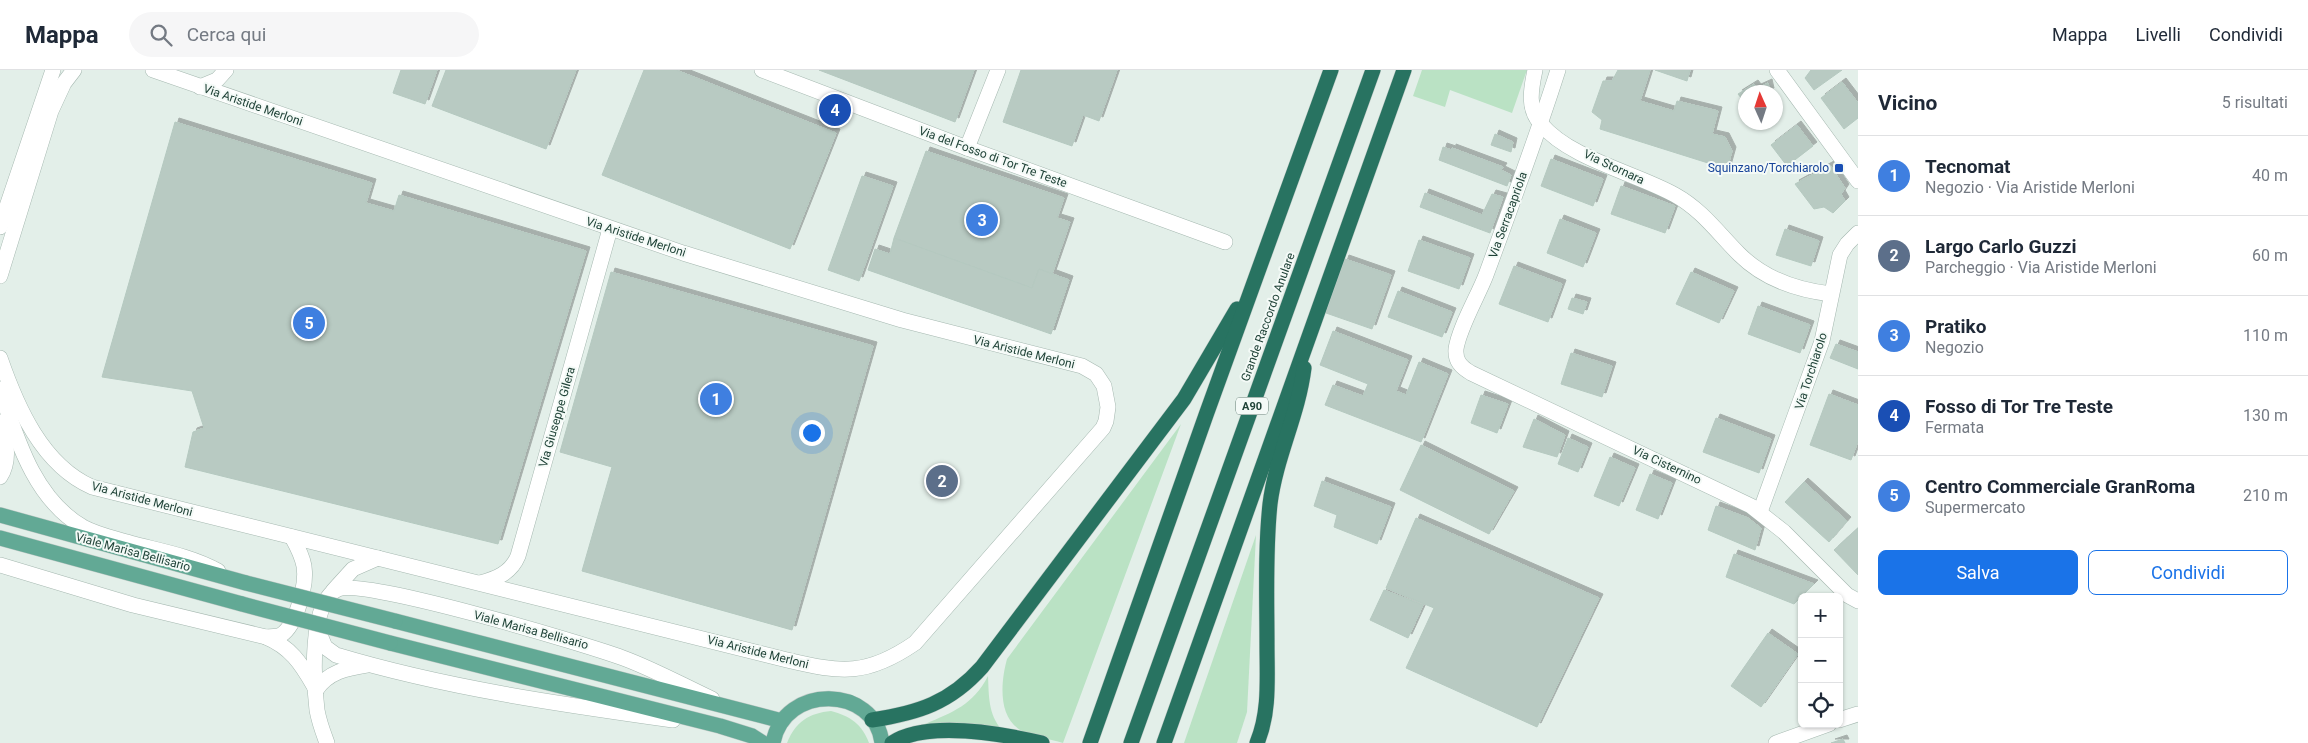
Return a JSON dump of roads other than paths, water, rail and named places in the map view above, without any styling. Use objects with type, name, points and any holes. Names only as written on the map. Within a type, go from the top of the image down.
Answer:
[{"type":"highway","name":"Grande Raccordo Anulare","points":[[1090,743],[1331,70]]},
{"type":"highway","name":"Grande Raccordo Anulare","points":[[1131,743],[1372,70]]},
{"type":"highway","points":[[1164,743],[1404,70]]},
{"type":"highway","points":[[872,720],[908,714],[938,703],[960,689],[982,667],[1184,399],[1258,276]]},
{"type":"highway","points":[[1257,743],[1263,725],[1267,698],[1268,553],[1273,488],[1276,470],[1298,405],[1308,338]]},
{"type":"highway","points":[[892,743],[913,735],[957,731],[1014,737],[1042,743]]},
{"type":"main road","name":"Viale Marisa Bellisario","points":[[0,515],[239,581],[733,710],[782,721]]},
{"type":"main road","name":"Viale Marisa Bellisario","points":[[0,538],[390,643],[720,726],[752,736],[763,743]]},
{"type":"main road","points":[[773,743],[776,731],[782,721],[802,703],[824,698],[850,703],[872,720],[878,729],[882,743]]},
{"type":"street","points":[[0,227],[53,70]]},
{"type":"street","points":[[0,276],[51,111],[64,82],[74,70]]},
{"type":"street","name":"Via Aristide Merloni","points":[[0,358],[38,438],[56,463],[76,479],[110,493],[813,666],[844,670],[870,667],[902,652],[922,636],[1020,521],[1094,440],[1106,421],[1108,407],[1104,386],[1096,374],[1082,366],[872,312],[610,229],[152,70]]},
{"type":"street","points":[[200,87],[217,80],[226,70]]},
{"type":"street","name":"Via del Fosso di Tor Tre Teste","points":[[762,70],[967,148],[1225,242]]},
{"type":"street","points":[[967,148],[998,70]]},
{"type":"street","name":"Via Stornara","points":[[1535,70],[1531,93],[1532,109],[1541,125],[1562,141],[1602,163],[1677,196],[1703,215],[1738,253],[1760,271],[1786,285],[1831,294]]},
{"type":"street","name":"Via Serracapriola","points":[[1456,359],[1458,341],[1485,277],[1541,125],[1558,70]]},
{"type":"street","points":[[1782,72],[1858,181]]},
{"type":"street","name":"Via Giuseppe Gilera","points":[[479,583],[505,573],[512,568],[518,556],[610,229]]},
{"type":"street","name":"Via Torchiarolo","points":[[1760,512],[1822,341],[1840,255],[1847,244],[1858,233]]},
{"type":"street","name":"Via Cisternino","points":[[1456,359],[1463,368],[1471,373],[1733,496],[1760,512],[1847,594],[1858,601]]},
{"type":"street","points":[[0,389],[24,454],[36,480],[68,517],[94,532],[197,562],[239,581]]},
{"type":"street","points":[[0,422],[7,458],[0,477]]},
{"type":"street","points":[[266,637],[275,637],[285,631],[298,608],[305,572],[301,555],[292,537]]},
{"type":"street","points":[[327,743],[319,719],[314,648],[324,605],[353,569],[378,558]]},
{"type":"street","points":[[0,565],[133,605],[266,637],[279,642],[293,654],[316,690]]},
{"type":"street","name":"Viale Marisa Bellisario","points":[[334,591],[349,586],[373,589],[576,642],[647,668],[733,710]]},
{"type":"street","name":"Viale Marisa Bellisario","points":[[318,630],[325,647],[332,653],[371,665],[499,694],[720,726]]},
{"type":"street","name":"Viale Marisa Bellisario","points":[[316,690],[323,682],[337,673],[371,665]]},
{"type":"street","points":[[1843,719],[1858,714]]},
{"type":"street","points":[[1776,743],[1817,728]]},
{"type":"place","name":"Fosso di Tor Tre Teste","points":[[835,110]]},
{"type":"place","name":"Squinzano/Torchiarolo","points":[[1839,168]]},
{"type":"place","name":"Pratiko","points":[[982,220]]},
{"type":"place","name":"Centro Commerciale GranRoma","points":[[309,323]]},
{"type":"place","name":"Tecnomat","points":[[716,399]]},
{"type":"place","name":"Largo Carlo Guzzi","points":[[942,481]]}]
